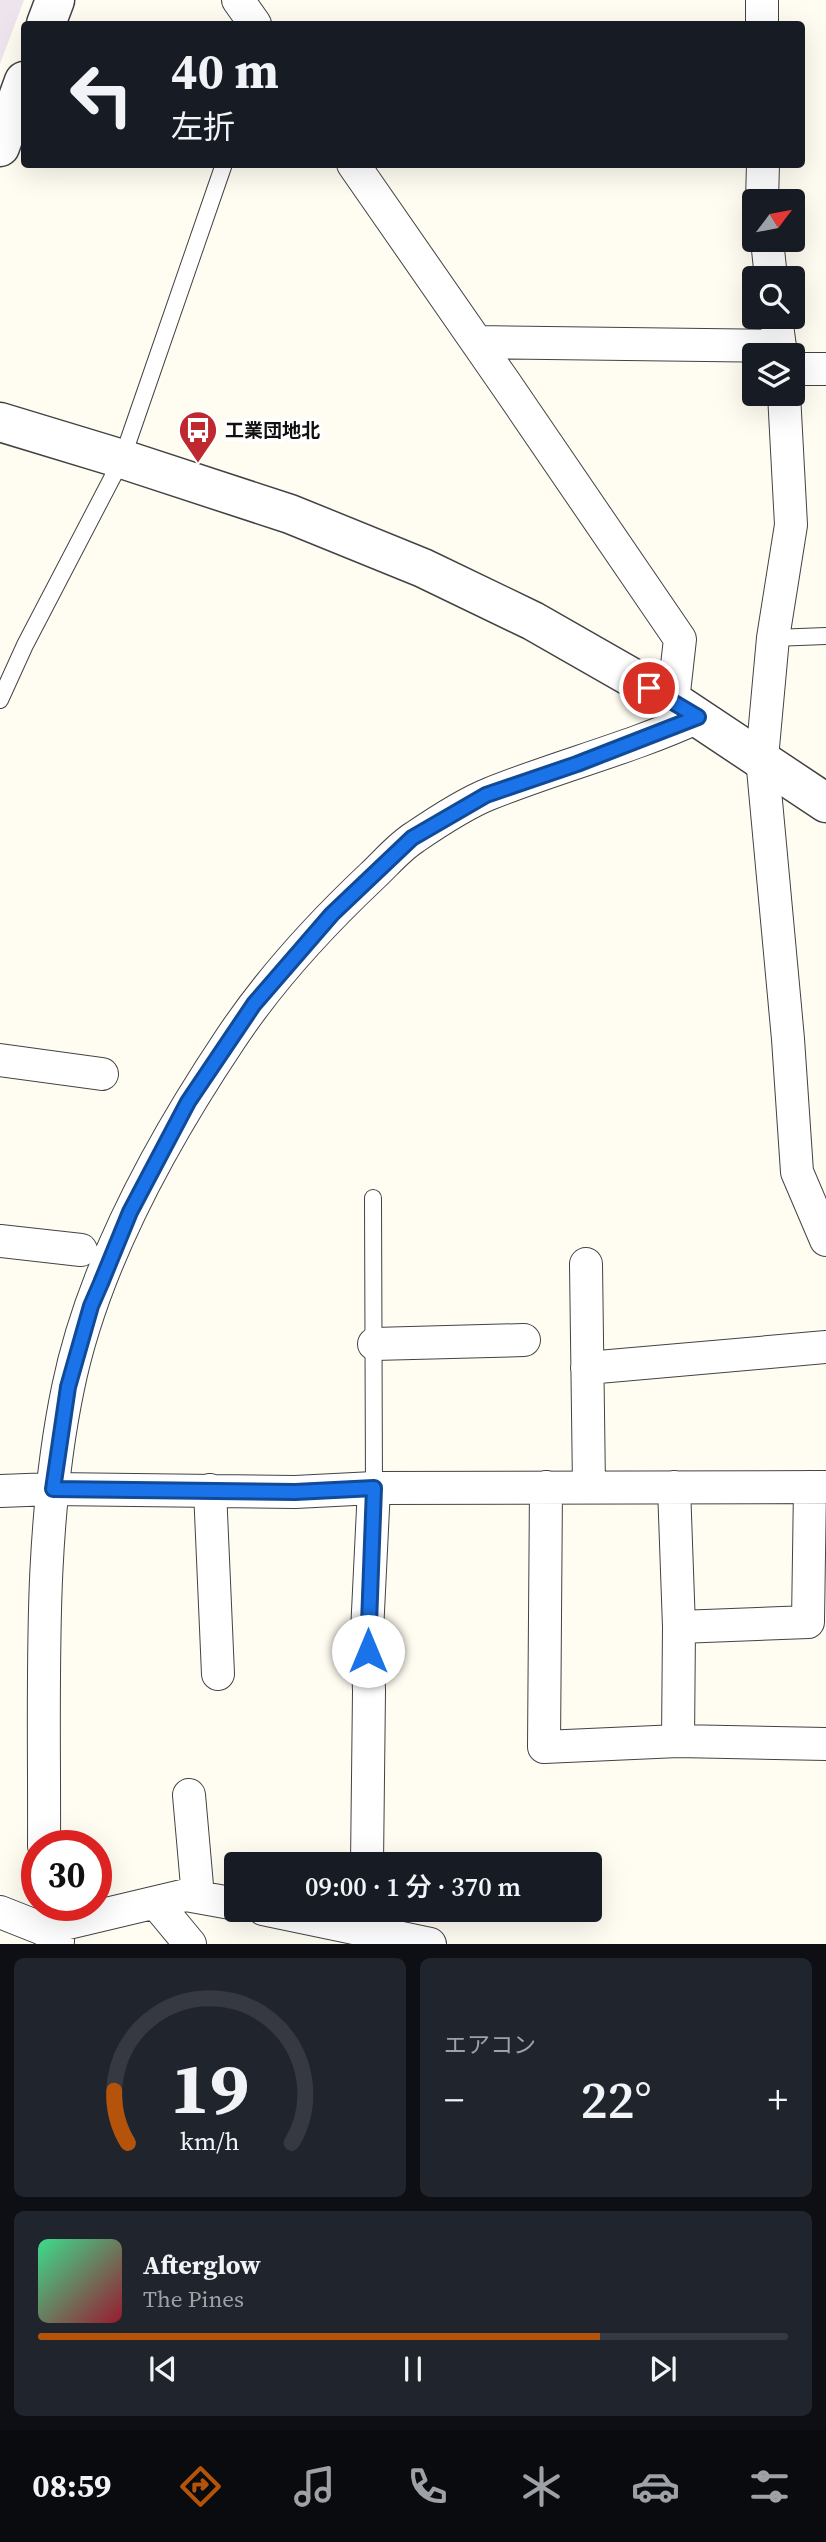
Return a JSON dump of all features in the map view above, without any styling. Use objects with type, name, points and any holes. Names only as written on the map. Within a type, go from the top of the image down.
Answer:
[{"type":"street","points":[[47,21],[55,0]]},
{"type":"street","points":[[239,0],[253,21]]},
{"type":"street","points":[[762,0],[762,21]]},
{"type":"street","points":[[0,147],[21,89]]},
{"type":"street","points":[[355,168],[680,639],[685,709]]},
{"type":"street","points":[[762,189],[763,168]]},
{"type":"street","points":[[477,342],[742,346]]},
{"type":"street","points":[[805,358],[826,369]]},
{"type":"street","points":[[785,406],[791,525],[773,639],[762,758],[788,1039],[797,1172],[826,1240]]},
{"type":"street","points":[[0,422],[290,514],[423,568],[533,621],[685,709],[826,803]]},
{"type":"street","points":[[44,1830],[47,1562],[53,1489],[68,1387],[96,1294],[130,1212],[188,1102],[254,1004],[332,914],[412,838],[486,795],[577,764],[685,709]]},
{"type":"street","points":[[0,1060],[102,1074]]},
{"type":"street","points":[[0,1241],[81,1250]]},
{"type":"street","points":[[586,1264],[589,1487]]},
{"type":"street","points":[[374,1343],[524,1340]]},
{"type":"street","points":[[587,1368],[826,1348]]},
{"type":"street","points":[[674,1487],[679,1628],[678,1741]]},
{"type":"street","points":[[0,1491],[53,1489],[295,1492],[374,1488],[818,1487],[808,1622],[679,1628]]},
{"type":"street","points":[[367,1852],[367,1632],[374,1488]]},
{"type":"street","points":[[546,1488],[544,1747],[678,1741],[826,1744]]},
{"type":"street","points":[[210,1490],[218,1674]]},
{"type":"street","points":[[189,1796],[198,1897]]},
{"type":"street","points":[[0,1912],[49,1926],[186,1895],[224,1902]]},
{"type":"street","points":[[156,1903],[190,1944]]},
{"type":"street","points":[[374,1922],[429,1944]]},
{"type":"lane","points":[[0,700],[25,645],[122,459],[223,168]]},
{"type":"lane","points":[[773,639],[826,636]]},
{"type":"lane","points":[[373,1198],[374,1488]]},
{"type":"shaded area","points":[[0,0],[24,0],[0,64]]},
{"type":"place","name":"工業団地北","points":[[198,464]]},
{"type":"route","points":[[368,1651],[374,1488],[295,1492],[53,1489],[68,1387],[91,1306],[130,1212],[188,1102],[254,1004],[332,914],[412,838],[486,795],[577,764],[698,717],[649,688]]}]
